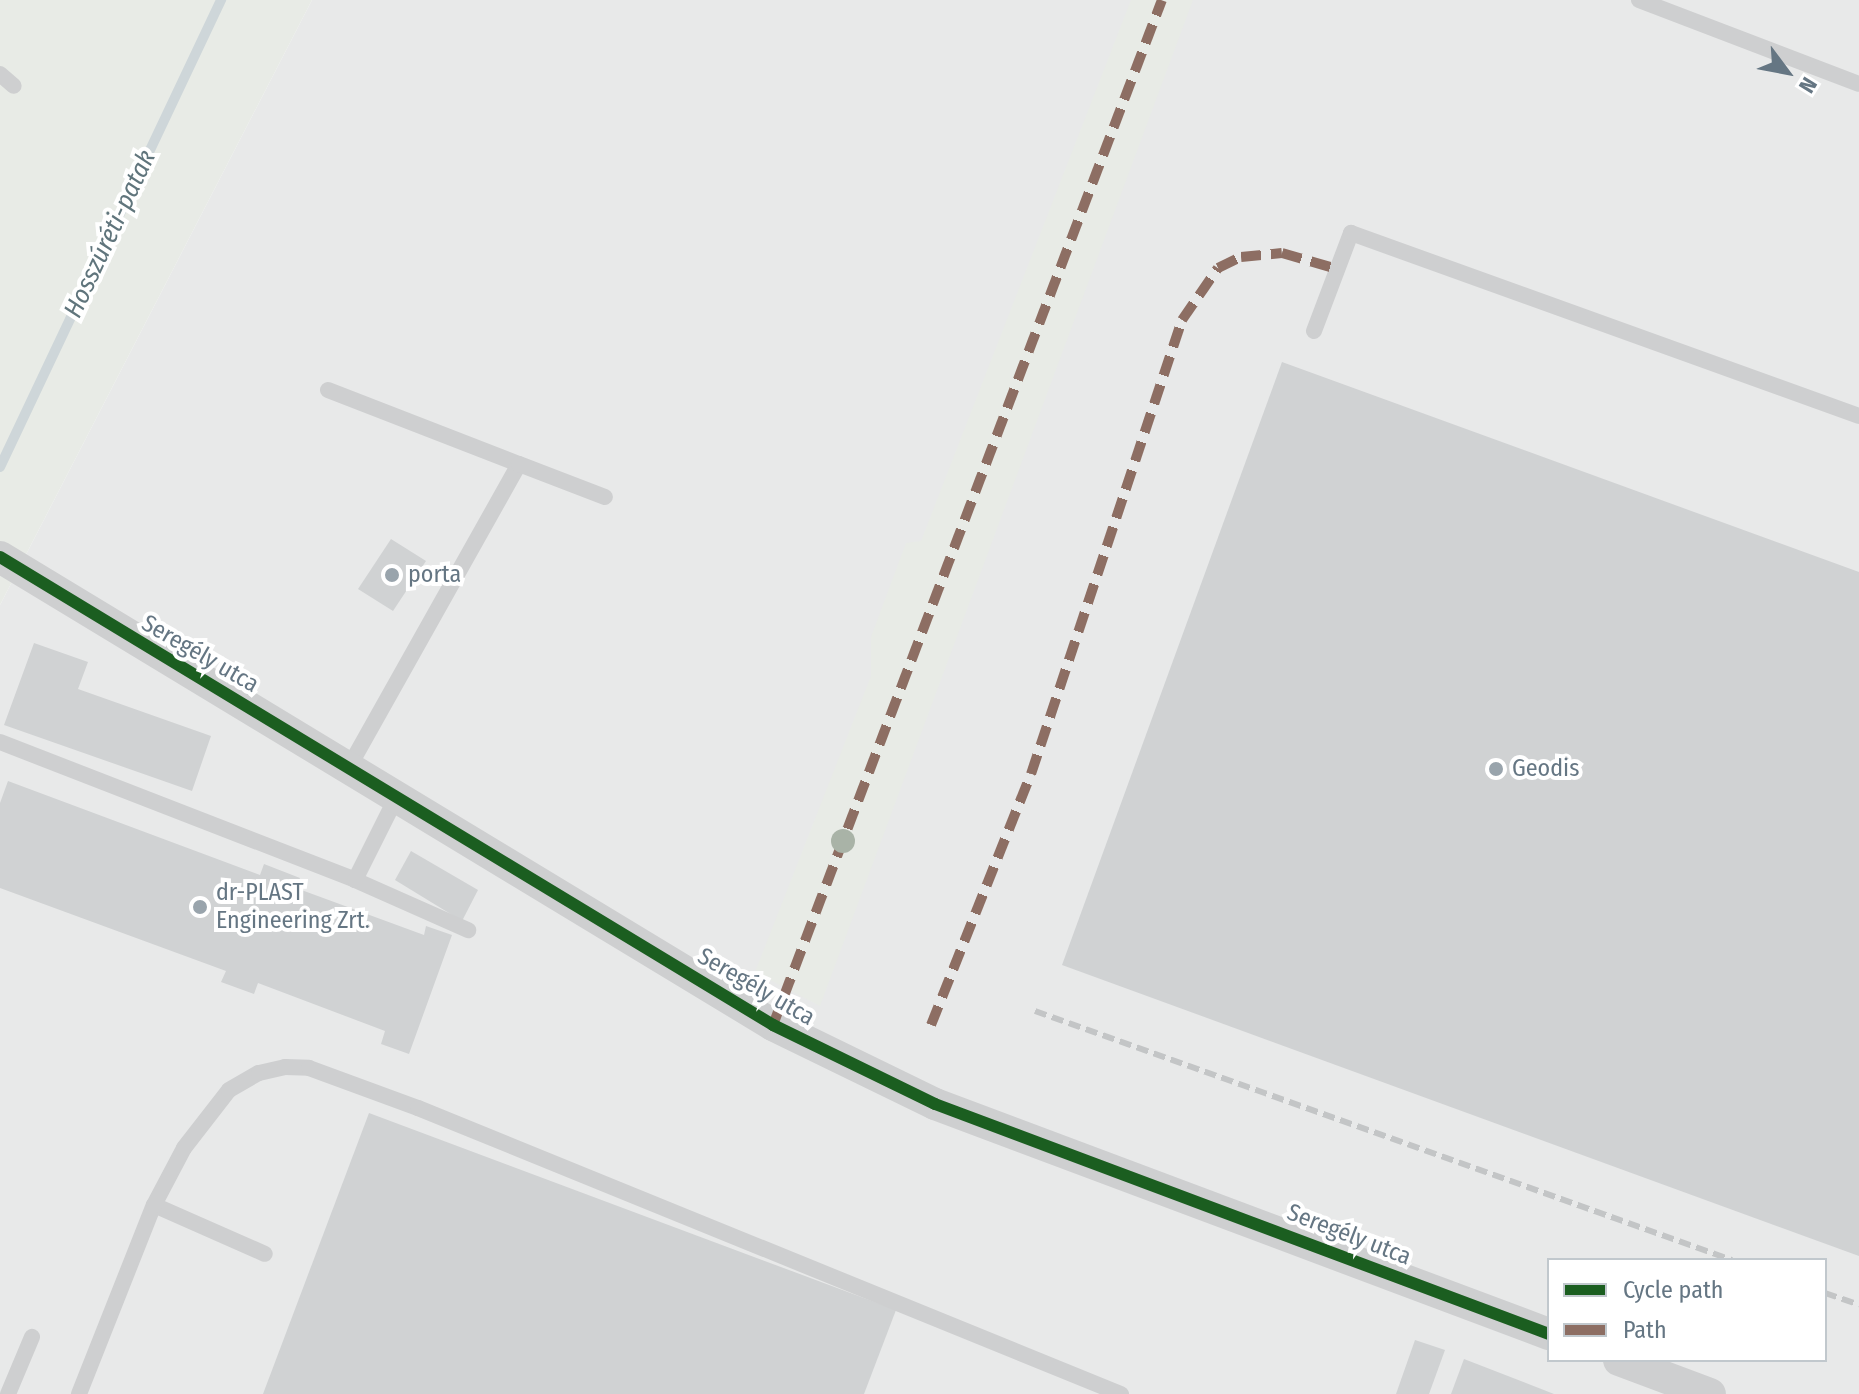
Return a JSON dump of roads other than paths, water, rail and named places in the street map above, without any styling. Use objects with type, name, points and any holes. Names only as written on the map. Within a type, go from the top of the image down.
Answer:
[{"type":"street","name":"Seregély utca","points":[[0,557],[773,1025],[935,1104],[1547,1333]]},
{"type":"street","points":[[1624,1362],[1710,1394]]},
{"type":"lane","points":[[1639,0],[1859,84]]},
{"type":"lane","points":[[0,74],[14,86]]},
{"type":"lane","points":[[1314,331],[1351,233],[1859,416]]},
{"type":"lane","points":[[328,390],[605,497]]},
{"type":"lane","points":[[349,767],[519,464]]},
{"type":"lane","points":[[0,742],[355,880],[468,930]]},
{"type":"lane","points":[[355,880],[397,796]]},
{"type":"lane","points":[[79,1394],[154,1205],[205,1116],[229,1090],[259,1073],[309,1068],[1121,1394]]},
{"type":"lane","points":[[154,1205],[265,1254]]},
{"type":"lane","points":[[8,1394],[32,1337]]},
{"type":"waterway","name":"Hosszúréti-patak","points":[[0,467],[221,0]]},
{"type":"railway","points":[[1035,1011],[1726,1258]]},
{"type":"railway","points":[[1827,1294],[1859,1305]]},
{"type":"place","name":"porta","points":[[392,575]]},
{"type":"place","name":"Geodis","points":[[1496,769]]},
{"type":"place","name":"dr-PLAST Engineering Zrt.","points":[[200,907]]}]
